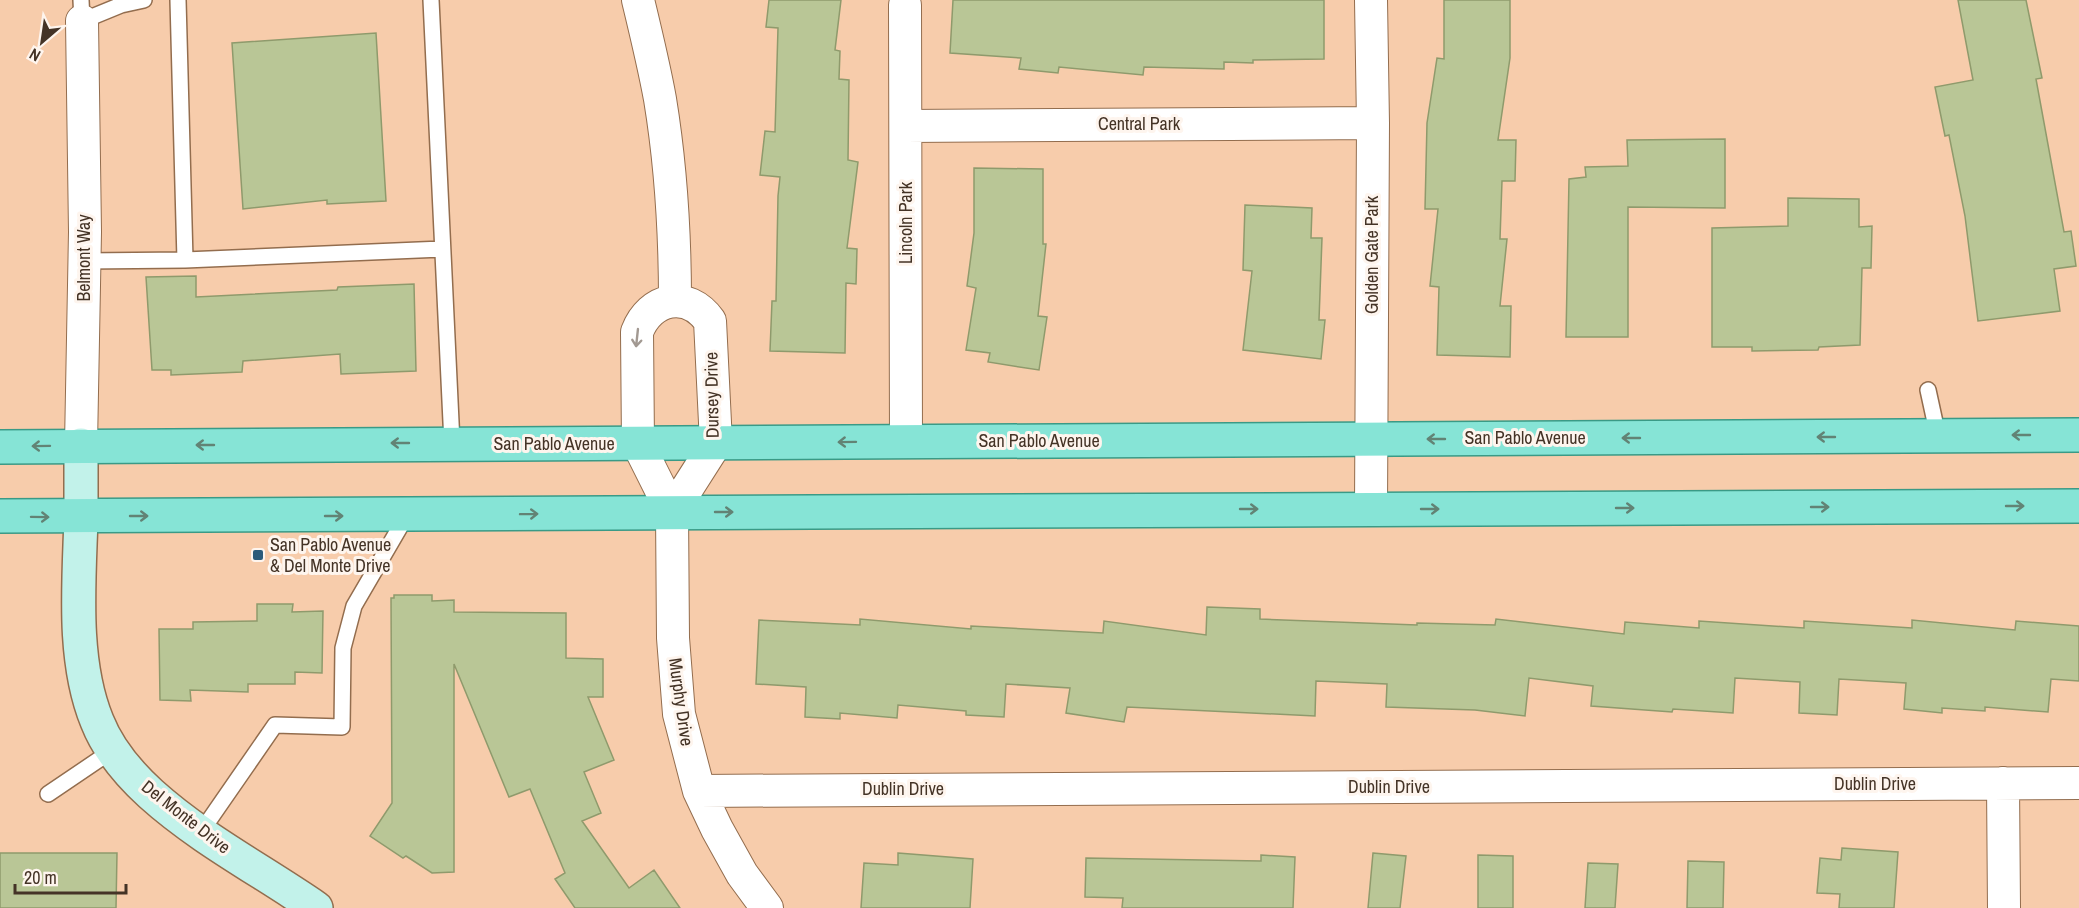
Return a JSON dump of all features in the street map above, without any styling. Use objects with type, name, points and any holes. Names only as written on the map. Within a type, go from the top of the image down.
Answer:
[{"type":"main road","name":"San Pablo Avenue","points":[[0,447],[2079,435]]},
{"type":"main road","points":[[0,516],[2079,506]]},
{"type":"street","points":[[638,0],[660,100],[670,176],[675,262],[675,301],[666,302],[651,310],[640,322],[637,332],[638,444],[672,512]]},
{"type":"street","name":"Golden Gate Park","points":[[1371,0],[1373,123],[1371,509]]},
{"type":"street","name":"Lincoln Park","points":[[905,5],[906,441]]},
{"type":"street","name":"Belmont Way","points":[[81,517],[85,261],[82,10]]},
{"type":"street","name":"Central Park","points":[[906,126],[1373,123]]},
{"type":"street","name":"Dursey Drive","points":[[672,512],[716,443],[710,321],[692,304],[675,301]]},
{"type":"street","name":"Murphy Drive","points":[[672,512],[673,638],[679,714],[699,790],[728,852],[767,908]]},
{"type":"street","name":"Del Monte Drive","points":[[81,517],[78,598],[84,672],[97,721],[113,750],[150,793],[201,832],[314,907]]},
{"type":"street","points":[[2003,783],[2004,908]]},
{"type":"street","name":"Dublin Drive","points":[[699,790],[2079,783]]},
{"type":"lane","points":[[82,10],[144,0]]},
{"type":"lane","points":[[178,0],[185,260]]},
{"type":"lane","points":[[431,0],[452,443]]},
{"type":"lane","points":[[85,261],[185,260],[442,249]]},
{"type":"lane","points":[[1928,390],[1938,436]]},
{"type":"lane","points":[[201,832],[275,725],[342,727],[344,648],[354,606],[407,515]]},
{"type":"lane","points":[[48,794],[113,750]]},
{"type":"building","points":[[769,0],[841,0],[835,50],[840,51],[839,79],[849,80],[848,160],[858,162],[847,248],[857,249],[856,284],[846,283],[845,353],[770,351],[772,301],[776,301],[780,177],[760,175],[765,131],[775,132],[778,28],[766,27]]},
{"type":"building","points":[[953,0],[1324,0],[1324,59],[1253,60],[1253,63],[1224,62],[1224,69],[1144,67],[1143,75],[1059,67],[1058,73],[1019,69],[1021,58],[950,53]]},
{"type":"building","points":[[1444,0],[1510,0],[1510,58],[1498,140],[1516,140],[1515,181],[1502,181],[1500,239],[1507,239],[1500,306],[1511,306],[1510,357],[1437,355],[1439,287],[1430,286],[1438,209],[1425,209],[1427,123],[1437,58],[1444,59]]},
{"type":"building","points":[[1958,0],[2026,0],[2042,78],[2036,79],[2064,232],[2071,231],[2076,266],[2054,269],[2060,311],[1978,321],[1965,216],[1949,135],[1945,136],[1935,87],[1973,80]]},
{"type":"building","points":[[376,33],[386,201],[327,204],[327,200],[243,209],[232,43]]},
{"type":"building","points":[[1725,139],[1725,208],[1628,207],[1628,337],[1566,337],[1569,179],[1586,177],[1585,167],[1628,166],[1627,140]]},
{"type":"building","points":[[974,168],[1043,169],[1043,244],[1046,244],[1038,316],[1047,317],[1039,370],[988,362],[990,353],[966,350],[976,288],[967,286],[974,233]]},
{"type":"building","points":[[1788,198],[1859,199],[1859,227],[1872,226],[1871,268],[1862,268],[1860,345],[1819,347],[1818,350],[1752,351],[1752,347],[1712,347],[1712,228],[1788,226]]},
{"type":"building","points":[[1245,205],[1312,208],[1311,238],[1322,238],[1319,320],[1325,320],[1321,359],[1243,350],[1252,271],[1243,270]]},
{"type":"building","points":[[196,276],[196,297],[414,284],[416,371],[341,374],[340,354],[243,361],[242,372],[171,375],[171,370],[152,370],[146,277]]},
{"type":"building","points":[[394,595],[432,595],[432,601],[454,600],[454,612],[566,613],[566,658],[603,659],[603,697],[588,697],[614,760],[584,772],[601,813],[582,821],[629,888],[654,870],[680,908],[575,908],[555,879],[565,873],[530,789],[509,797],[454,664],[454,872],[432,873],[406,856],[403,858],[370,836],[392,803],[391,598],[394,598]]},
{"type":"building","points":[[257,604],[293,604],[292,612],[323,611],[322,673],[295,672],[295,684],[248,684],[248,692],[190,690],[191,701],[160,700],[159,629],[193,629],[193,622],[257,621]]},
{"type":"building","points":[[1207,607],[1260,609],[1260,619],[1417,625],[1417,623],[1495,625],[1496,619],[1624,634],[1625,622],[1699,628],[1699,621],[1804,628],[1804,621],[1912,628],[1912,620],[2015,630],[2016,621],[2079,626],[2079,681],[2051,679],[2048,712],[1985,707],[1985,711],[1942,708],[1942,713],[1904,709],[1906,683],[1839,679],[1837,715],[1799,713],[1800,682],[1735,678],[1733,713],[1673,709],[1672,712],[1591,706],[1593,686],[1529,678],[1525,716],[1475,710],[1386,707],[1387,684],[1316,681],[1315,716],[1127,707],[1124,722],[1066,713],[1070,688],[1006,684],[1004,717],[966,715],[966,711],[898,705],[897,718],[840,713],[840,719],[805,717],[806,687],[756,684],[759,620],[860,625],[860,619],[971,629],[971,626],[1103,633],[1104,621],[1206,635]]},
{"type":"building","points":[[1842,848],[1898,852],[1894,908],[1839,908],[1840,894],[1817,893],[1820,858],[1841,860]]},
{"type":"building","points":[[0,853],[117,853],[116,908],[0,908]]},
{"type":"building","points":[[898,853],[973,859],[970,908],[861,908],[864,863],[898,865]]},
{"type":"building","points":[[1373,853],[1406,856],[1400,908],[1368,908]]},
{"type":"building","points":[[1261,855],[1295,857],[1293,908],[1122,908],[1123,898],[1085,897],[1086,858],[1261,861]]},
{"type":"building","points":[[1478,855],[1513,856],[1513,908],[1478,908]]},
{"type":"building","points":[[1688,861],[1724,862],[1723,908],[1687,908]]},
{"type":"building","points":[[1588,863],[1618,864],[1615,908],[1585,908]]},
{"type":"place","name":"San Pablo Avenue & Del Monte Drive","points":[[258,555]]}]
